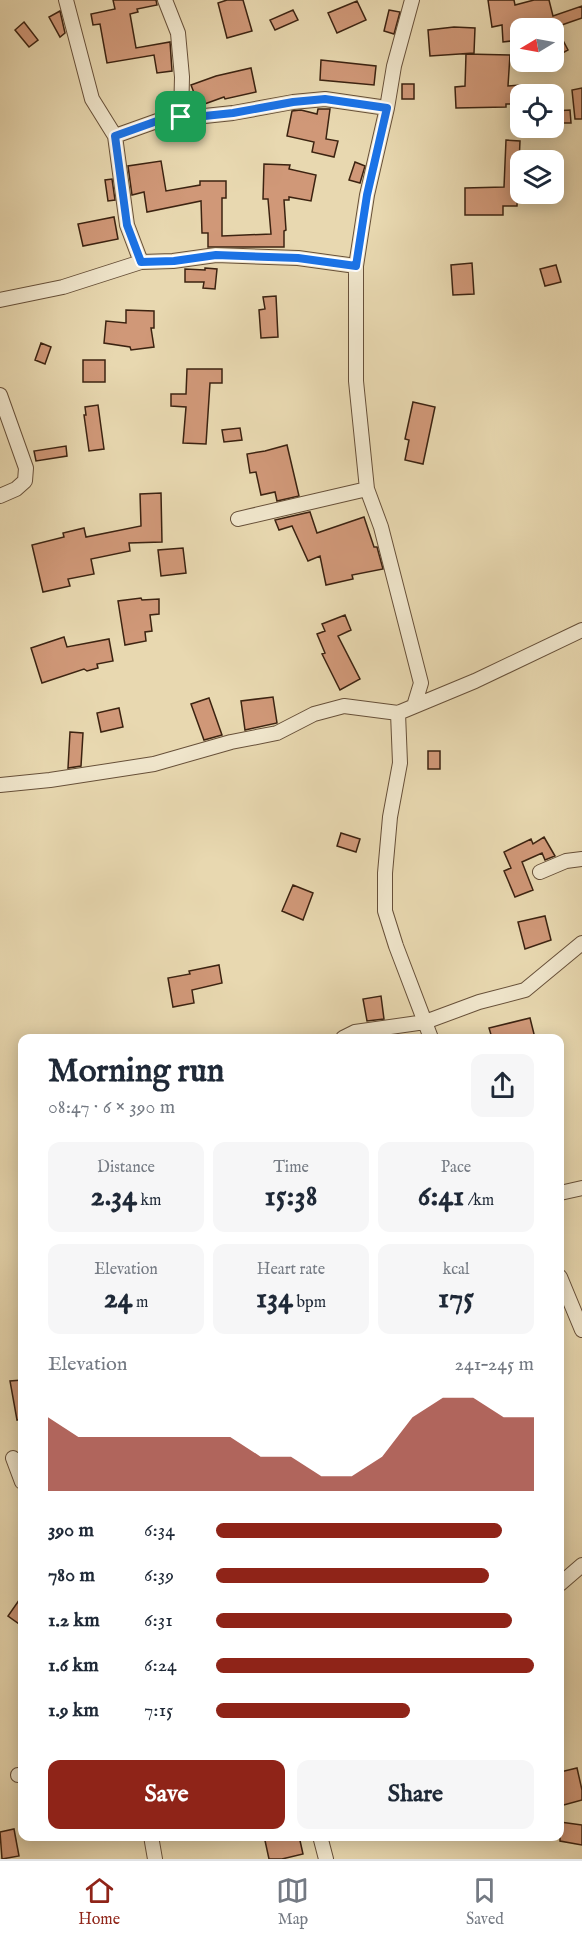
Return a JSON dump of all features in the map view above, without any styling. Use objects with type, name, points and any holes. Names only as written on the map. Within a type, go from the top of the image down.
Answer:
[{"type":"street","points":[[66,0],[92,99],[115,136],[127,225],[141,262]]},
{"type":"street","points":[[165,0],[178,33],[182,76],[181,117]]},
{"type":"street","points":[[412,0],[394,66],[367,195],[356,266],[356,381],[367,489],[381,527],[421,683],[414,706]]},
{"type":"street","points":[[115,136],[157,121],[233,113],[293,102],[325,99],[387,108]]},
{"type":"street","points":[[0,300],[63,287],[141,262],[174,261],[216,255],[298,258],[356,266]]},
{"type":"street","points":[[0,395],[26,468],[25,481],[16,489],[0,496]]},
{"type":"street","points":[[238,519],[367,489]]},
{"type":"street","points":[[0,785],[50,780],[154,764],[231,742],[278,733],[314,714],[344,706],[398,713],[582,630]]},
{"type":"street","points":[[421,683],[442,695]]},
{"type":"street","points":[[398,713],[400,763],[390,817],[385,910],[396,946],[430,1034]]},
{"type":"street","points":[[540,872],[566,861],[582,859]]},
{"type":"street","points":[[351,1034],[425,1022],[479,1002],[525,990],[582,943]]},
{"type":"street","points":[[564,1192],[582,1188]]},
{"type":"street","points":[[564,1287],[582,1330]]},
{"type":"street","points":[[12,1458],[18,1472]]},
{"type":"street","points":[[564,1581],[582,1565]]},
{"type":"street","points":[[152,1841],[155,1859]]},
{"type":"street","points":[[321,1841],[326,1859]]},
{"type":"building","points":[[113,0],[156,0],[157,5],[137,9],[138,12],[130,14],[136,48],[170,42],[172,71],[157,73],[154,55],[107,63],[100,24],[93,25],[91,14],[115,9]]},
{"type":"building","points":[[227,0],[243,0],[252,31],[227,38],[218,3]]},
{"type":"building","points":[[488,0],[514,0],[515,5],[534,0],[549,0],[553,16],[582,6],[582,18],[564,24],[564,18],[510,18],[510,41],[503,42],[502,25],[492,27]]},
{"type":"building","points":[[357,1],[366,20],[337,33],[328,13]]},
{"type":"building","points":[[293,10],[298,20],[275,30],[270,20]]},
{"type":"building","points":[[389,10],[400,12],[394,34],[384,31]]},
{"type":"building","points":[[60,11],[65,33],[60,37],[49,17]]},
{"type":"building","points":[[24,22],[38,40],[29,47],[15,30]]},
{"type":"building","points":[[454,27],[475,28],[474,53],[430,56],[428,30]]},
{"type":"building","points":[[466,54],[510,55],[508,86],[510,86],[510,104],[506,104],[506,107],[456,108],[455,87],[465,86]]},
{"type":"building","points":[[321,60],[376,66],[374,85],[320,80]]},
{"type":"building","points":[[251,68],[256,92],[225,99],[224,97],[199,106],[191,85],[216,76]]},
{"type":"building","points":[[402,84],[414,84],[414,99],[402,99]]},
{"type":"building","points":[[582,88],[582,119],[575,119],[572,90]]},
{"type":"building","points":[[318,109],[330,109],[326,139],[338,141],[334,157],[312,152],[314,142],[287,136],[292,111],[301,110],[317,114]]},
{"type":"building","points":[[564,110],[570,110],[571,123],[564,123]]},
{"type":"building","points":[[506,140],[520,141],[520,150],[510,150],[510,204],[517,204],[517,206],[503,206],[503,215],[465,215],[465,188],[504,187]]},
{"type":"building","points":[[161,161],[166,191],[200,185],[200,181],[226,181],[226,198],[222,198],[222,236],[271,234],[268,199],[263,199],[264,164],[290,165],[289,169],[316,175],[311,201],[289,197],[289,200],[284,200],[286,230],[284,231],[284,247],[208,247],[208,233],[202,233],[201,201],[147,212],[144,192],[132,195],[128,166]]},
{"type":"building","points":[[355,162],[365,166],[360,183],[349,180]]},
{"type":"building","points":[[112,179],[115,200],[108,201],[105,180]]},
{"type":"building","points":[[114,217],[118,239],[83,246],[78,224]]},
{"type":"building","points":[[472,263],[474,294],[453,295],[451,265]]},
{"type":"building","points":[[556,265],[561,282],[545,286],[540,269]]},
{"type":"building","points":[[205,268],[217,269],[215,289],[203,288],[204,282],[185,282],[185,269],[205,270]]},
{"type":"building","points":[[276,296],[278,337],[261,338],[259,310],[265,309],[263,297]]},
{"type":"building","points":[[126,310],[154,311],[154,328],[151,328],[154,347],[131,350],[130,347],[104,343],[106,321],[126,323]]},
{"type":"building","points":[[41,343],[51,347],[45,364],[35,360]]},
{"type":"building","points":[[83,360],[105,360],[105,382],[83,382]]},
{"type":"building","points":[[187,369],[222,369],[222,383],[210,383],[206,444],[183,443],[186,407],[171,406],[171,394],[186,394]]},
{"type":"building","points":[[413,402],[435,407],[423,464],[405,460],[409,440],[405,439]]},
{"type":"building","points":[[98,405],[104,449],[89,451],[85,407]]},
{"type":"building","points":[[240,428],[242,440],[224,442],[222,430]]},
{"type":"building","points":[[287,445],[299,496],[277,501],[275,492],[261,495],[256,472],[250,473],[247,454]]},
{"type":"building","points":[[66,446],[67,456],[36,461],[34,451]]},
{"type":"building","points":[[161,493],[162,542],[129,543],[130,551],[91,559],[94,574],[68,579],[70,586],[43,592],[32,545],[64,537],[63,533],[84,528],[86,537],[141,526],[140,494]]},
{"type":"building","points":[[310,512],[317,533],[364,517],[374,547],[377,547],[383,569],[352,575],[353,579],[326,585],[320,556],[308,561],[292,526],[279,530],[275,520]]},
{"type":"building","points":[[183,548],[186,573],[161,576],[158,550]]},
{"type":"building","points":[[141,598],[142,600],[159,599],[159,614],[150,615],[152,631],[145,632],[146,641],[125,645],[118,601]]},
{"type":"building","points":[[345,615],[351,630],[338,636],[360,679],[340,690],[322,654],[325,653],[317,634],[325,631],[322,624]]},
{"type":"building","points":[[64,637],[67,647],[109,639],[113,661],[97,664],[98,668],[87,671],[84,669],[42,683],[31,648]]},
{"type":"building","points":[[273,697],[277,723],[245,730],[241,701]]},
{"type":"building","points":[[209,698],[222,735],[204,740],[191,704]]},
{"type":"building","points":[[119,708],[123,727],[101,732],[97,713]]},
{"type":"building","points":[[70,732],[83,733],[81,766],[68,768]]},
{"type":"building","points":[[428,751],[440,751],[440,769],[428,769]]},
{"type":"building","points":[[341,833],[360,839],[356,852],[337,846]]},
{"type":"building","points":[[544,837],[555,856],[545,860],[542,853],[522,862],[533,890],[515,897],[504,871],[511,868],[504,852],[531,839],[533,844]]},
{"type":"building","points":[[293,885],[313,893],[303,920],[282,911]]},
{"type":"building","points":[[545,916],[551,940],[525,949],[518,922]]},
{"type":"building","points":[[219,965],[222,983],[192,990],[194,1003],[173,1007],[168,978]]},
{"type":"building","points":[[381,996],[384,1019],[367,1021],[363,999]]},
{"type":"building","points":[[530,1018],[534,1034],[491,1034],[489,1028]]},
{"type":"building","points":[[18,1380],[17,1420],[10,1381]]},
{"type":"building","points":[[18,1602],[18,1623],[8,1616]]},
{"type":"building","points":[[577,1768],[582,1800],[564,1805],[564,1771]]},
{"type":"building","points":[[564,1823],[582,1825],[582,1845],[560,1841],[564,1841]]},
{"type":"building","points":[[14,1829],[19,1856],[2,1859],[0,1832]]},
{"type":"building","points":[[265,1841],[300,1841],[303,1854],[282,1859],[269,1859]]},
{"type":"route","points":[[325,99],[387,108],[367,195],[356,266],[298,258],[216,255],[174,261],[141,262],[127,225],[115,136],[157,121],[181,117],[233,113],[293,102],[325,99]]}]
